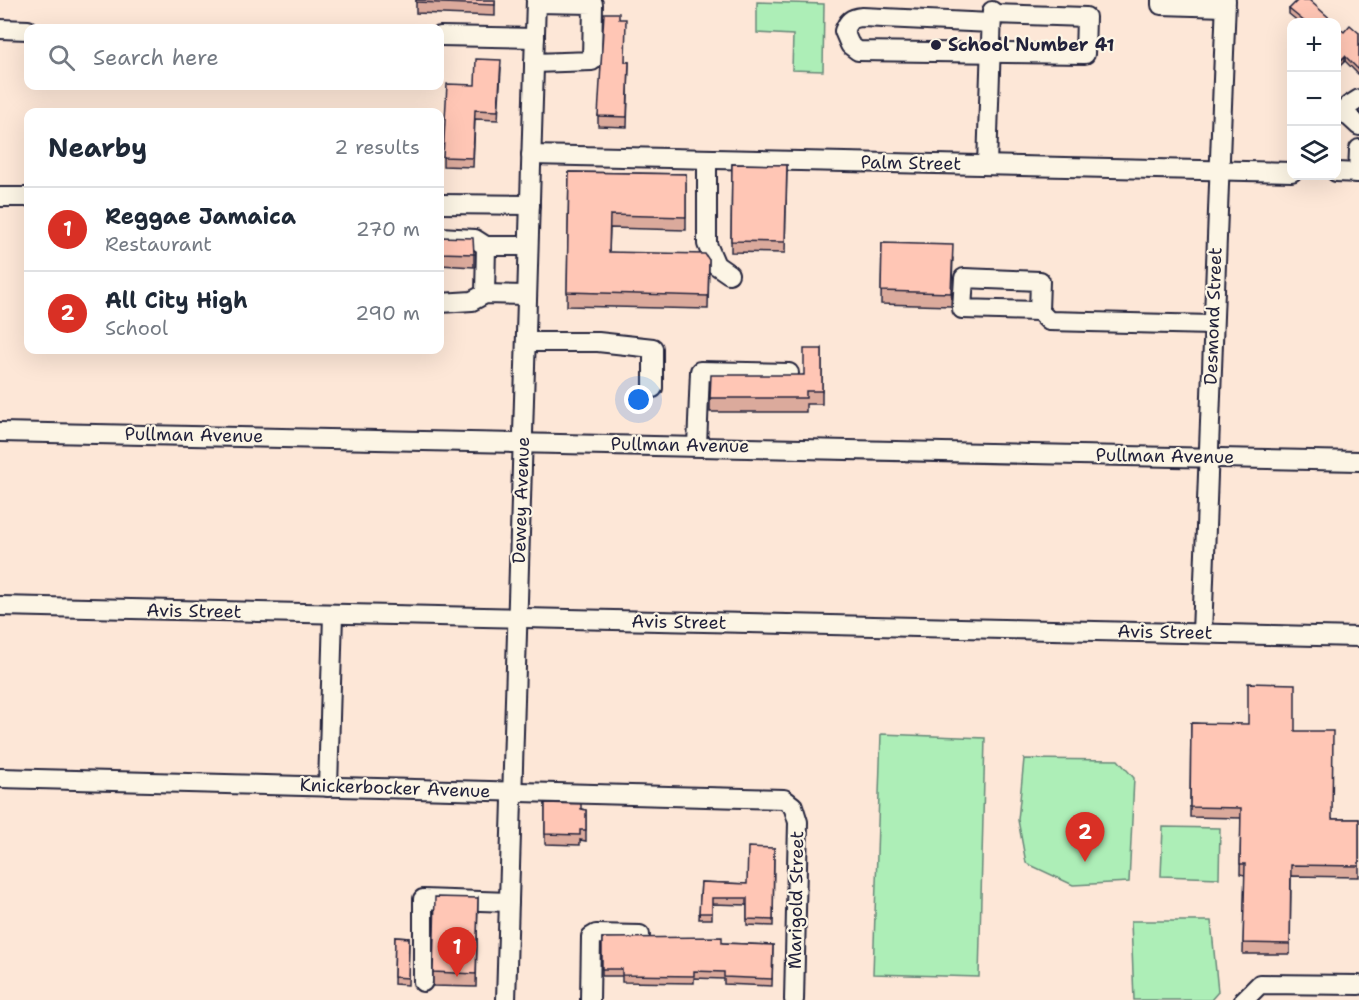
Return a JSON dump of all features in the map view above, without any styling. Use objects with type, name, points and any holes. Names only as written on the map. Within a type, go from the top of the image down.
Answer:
[{"type":"street","points":[[1161,0],[1161,5],[1226,3]]},
{"type":"street","points":[[534,63],[592,61],[593,4],[536,2]]},
{"type":"street","name":"Dewey Avenue","points":[[506,1000],[536,2]]},
{"type":"street","name":"Desmond Street","points":[[1202,633],[1226,3]]},
{"type":"street","points":[[987,165],[991,14]]},
{"type":"street","points":[[991,14],[1086,17],[1085,54],[858,51],[850,45],[844,31],[848,22],[853,18],[991,14]]},
{"type":"street","points":[[0,29],[24,30]]},
{"type":"street","points":[[444,36],[535,38]]},
{"type":"street","points":[[1359,99],[1348,106],[1346,114],[1359,126]]},
{"type":"street","points":[[1341,172],[1358,173],[1359,149]]},
{"type":"street","name":"Palm Street","points":[[531,155],[1287,172]]},
{"type":"street","points":[[707,159],[707,244],[716,265],[729,274]]},
{"type":"street","points":[[0,197],[24,197]]},
{"type":"street","points":[[444,204],[530,205]]},
{"type":"street","points":[[444,237],[475,239],[486,246],[528,246]]},
{"type":"street","points":[[485,294],[486,246]]},
{"type":"street","points":[[444,303],[472,301],[485,294],[527,295]]},
{"type":"street","points":[[1039,311],[1049,321],[1212,325]]},
{"type":"street","points":[[526,342],[598,342],[653,348],[653,388]]},
{"type":"street","points":[[697,446],[700,371],[789,373]]},
{"type":"street","name":"Pullman Avenue","points":[[0,432],[1359,461]]},
{"type":"street","name":"Avis Street","points":[[0,606],[1359,637]]},
{"type":"street","points":[[328,787],[333,614]]},
{"type":"street","name":"Knickerbocker Avenue","points":[[0,778],[778,798],[789,802]]},
{"type":"street","name":"Marigold Street","points":[[789,802],[796,810],[798,822],[794,1000]]},
{"type":"street","points":[[423,982],[423,899],[509,902]]},
{"type":"street","points":[[590,1000],[591,937],[596,934],[640,935]]},
{"type":"street","points":[[1244,1000],[1260,984],[1359,985]]},
{"type":"green space","points":[[757,2],[824,4],[823,71],[792,70],[793,35],[757,33]]},
{"type":"green space","points":[[881,734],[985,738],[979,977],[873,974]]},
{"type":"green space","points":[[1024,759],[1118,760],[1134,778],[1129,882],[1073,885],[1026,863],[1018,820]]},
{"type":"green space","points":[[1163,827],[1220,828],[1219,878],[1161,876]]},
{"type":"green space","points":[[1131,921],[1211,921],[1218,992],[1211,1000],[1134,1000]]},
{"type":"building","points":[[416,0],[495,0],[495,5],[416,2]]},
{"type":"building","points":[[1298,0],[1309,0],[1329,18],[1300,18],[1289,9]]},
{"type":"building","points":[[604,13],[619,13],[619,19],[626,19],[625,62],[629,62],[627,117],[598,116]]},
{"type":"building","points":[[1350,25],[1359,33],[1359,70],[1345,56],[1341,60],[1341,29],[1344,32]]},
{"type":"building","points":[[476,59],[501,60],[498,111],[475,110],[473,158],[444,157],[447,84],[475,85]]},
{"type":"building","points":[[732,164],[787,165],[785,242],[731,241]]},
{"type":"building","points":[[569,172],[686,174],[686,217],[610,215],[609,252],[705,254],[709,260],[708,296],[567,292]]},
{"type":"building","points":[[444,237],[473,238],[474,254],[444,253]]},
{"type":"building","points":[[882,243],[953,245],[951,293],[881,291]]},
{"type":"building","points":[[804,349],[822,349],[822,391],[806,391],[806,398],[710,398],[711,375],[804,375]]},
{"type":"building","points":[[1248,683],[1295,684],[1295,731],[1333,731],[1332,819],[1359,819],[1359,866],[1291,865],[1290,944],[1243,943],[1245,864],[1240,864],[1241,808],[1190,807],[1191,723],[1248,724]]},
{"type":"building","points":[[545,803],[581,804],[581,809],[586,810],[586,830],[580,830],[580,835],[545,834]]},
{"type":"building","points":[[748,847],[774,848],[773,920],[747,919],[747,898],[712,898],[712,913],[699,913],[701,882],[747,884]]},
{"type":"building","points":[[435,897],[478,898],[476,974],[433,972]]},
{"type":"building","points":[[395,937],[409,938],[408,978],[394,977]]},
{"type":"building","points":[[722,937],[722,943],[773,945],[772,979],[724,977],[724,972],[694,971],[694,976],[622,975],[622,969],[602,969],[602,938]]},
{"type":"place","name":"School Number 41","points":[[936,45]]},
{"type":"place","name":"All City High","points":[[1085,862]]},
{"type":"place","name":"Reggae Jamaica","points":[[457,977]]}]
